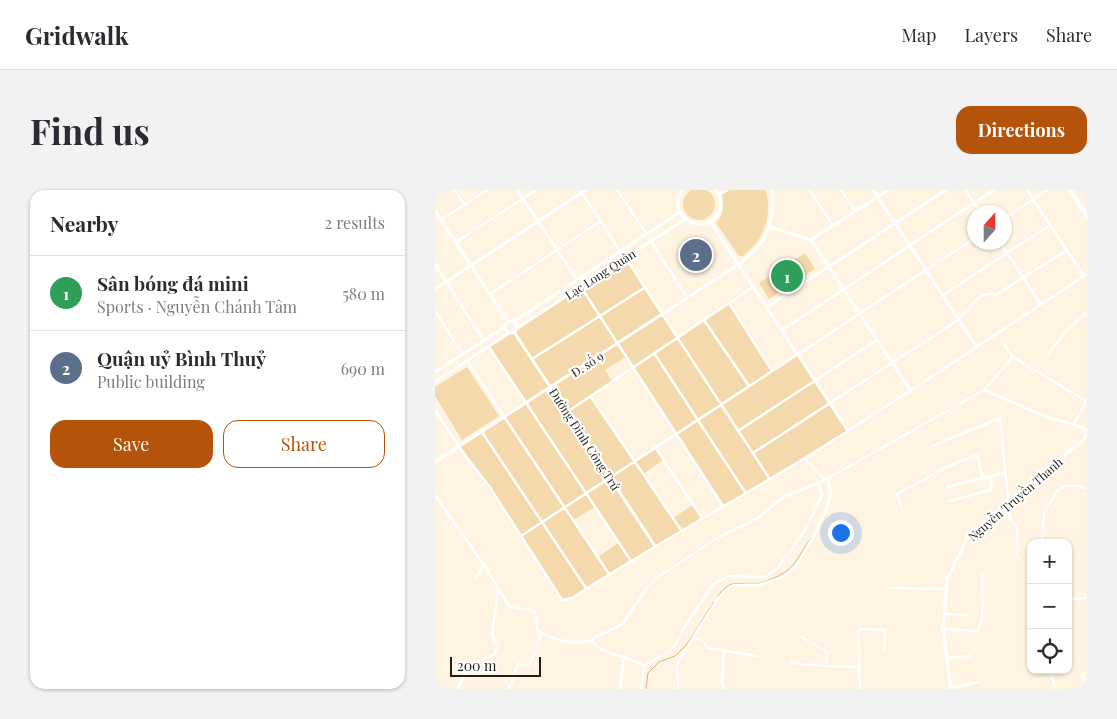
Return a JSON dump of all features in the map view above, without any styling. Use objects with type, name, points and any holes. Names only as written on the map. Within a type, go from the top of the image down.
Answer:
[{"type":"highway","points":[[1070,190],[1087,216]]},
{"type":"street","points":[[455,190],[465,204]]},
{"type":"street","points":[[441,220],[487,190]]},
{"type":"street","points":[[517,190],[601,316],[723,506]]},
{"type":"street","points":[[456,242],[536,190]]},
{"type":"street","points":[[435,289],[538,222],[581,191],[586,190]]},
{"type":"street","points":[[617,190],[687,298]]},
{"type":"street","points":[[682,190],[678,200],[680,212],[685,219],[697,224],[710,221],[719,210],[721,199],[716,190]]},
{"type":"street","points":[[719,194],[726,190]]},
{"type":"street","points":[[772,190],[772,211],[769,227],[811,240],[911,391]]},
{"type":"street","points":[[810,190],[833,226]]},
{"type":"street","points":[[841,190],[855,211]]},
{"type":"street","points":[[873,190],[977,347]]},
{"type":"street","points":[[811,240],[888,190]]},
{"type":"street","points":[[767,307],[946,190]]},
{"type":"street","points":[[965,190],[974,204]]},
{"type":"street","points":[[782,330],[995,190]]},
{"type":"street","points":[[435,410],[489,486],[562,600],[572,598],[655,546],[848,431],[1086,275],[1027,190]]},
{"type":"street","points":[[1012,214],[1047,190]]},
{"type":"street","points":[[581,191],[769,478]]},
{"type":"street","points":[[435,211],[490,294],[511,322],[516,325],[515,330],[435,382]]},
{"type":"street","name":"Lạc Long Quân","points":[[511,322],[680,212]]},
{"type":"street","name":"Lạc Long Quân","points":[[515,330],[685,219]]},
{"type":"street","points":[[490,294],[601,221]]},
{"type":"street","points":[[710,221],[848,431]]},
{"type":"street","points":[[942,296],[1050,225]]},
{"type":"street","name":"Đ. số 9","points":[[435,462],[739,264],[758,248],[769,227]]},
{"type":"street","points":[[521,536],[967,243]]},
{"type":"street","points":[[1005,250],[1041,305]]},
{"type":"street","points":[[753,453],[959,320],[982,296],[987,293],[997,295],[1067,250]]},
{"type":"street","points":[[435,264],[631,561]]},
{"type":"street","points":[[567,412],[634,369],[654,353],[753,287]]},
{"type":"street","points":[[532,359],[644,288]]},
{"type":"street","points":[[729,303],[773,371]]},
{"type":"street","points":[[435,311],[609,574]]},
{"type":"street","points":[[1048,354],[1068,329],[1087,312]]},
{"type":"street","points":[[704,320],[749,386]]},
{"type":"street","points":[[435,372],[511,322]]},
{"type":"street","points":[[505,327],[509,333]]},
{"type":"street","name":"Đường Đinh Công Trứ","points":[[515,330],[532,359],[655,546]]},
{"type":"street","points":[[738,431],[877,340]]},
{"type":"street","points":[[1004,344],[1013,357],[1086,400],[1074,425]]},
{"type":"street","points":[[654,353],[745,493]]},
{"type":"street","points":[[435,496],[509,606],[535,612],[537,630],[558,641],[569,643],[592,641],[595,637],[623,623],[648,587],[658,577],[717,538],[757,519],[782,498],[826,479],[984,390],[1013,357]]},
{"type":"street","points":[[984,390],[1049,418],[1087,430]]},
{"type":"street","points":[[591,397],[681,531]]},
{"type":"street","points":[[933,446],[1000,418],[1010,519],[1017,526],[1017,555]]},
{"type":"street","points":[[482,432],[586,588]]},
{"type":"street","name":"Nguyễn Truyền Thanh","points":[[951,688],[943,629],[947,580],[967,538],[1084,439],[1087,434]]},
{"type":"street","points":[[655,447],[702,518]]},
{"type":"street","points":[[902,508],[897,494],[942,468],[975,454],[977,455],[983,478]]},
{"type":"street","points":[[678,689],[677,665],[719,598],[734,585],[758,585],[781,578],[795,568],[816,532],[827,508],[831,493],[826,479],[804,458]]},
{"type":"street","points":[[947,487],[1005,473]]},
{"type":"street","points":[[949,501],[990,490],[993,488],[990,476]]},
{"type":"street","points":[[644,666],[666,653],[676,644],[686,624],[714,584],[729,576],[766,576],[777,570],[800,538],[813,515],[822,495],[818,483]]},
{"type":"street","points":[[489,486],[546,575]]},
{"type":"street","points":[[1042,539],[1044,514],[1056,492],[1065,486],[1078,486],[1087,489]]},
{"type":"street","points":[[476,578],[483,565]]},
{"type":"street","points":[[943,629],[978,630],[981,620],[983,575]]},
{"type":"street","points":[[888,588],[947,590]]},
{"type":"street","points":[[457,689],[470,665],[495,654],[497,645],[492,636],[498,589]]},
{"type":"street","points":[[1073,599],[1087,598],[1087,596]]},
{"type":"street","points":[[945,614],[967,615]]},
{"type":"street","points":[[860,689],[858,667],[859,629],[885,630],[884,650]]},
{"type":"street","points":[[509,689],[518,664],[529,666],[542,633]]},
{"type":"street","points":[[693,637],[703,641],[707,648],[758,656]]},
{"type":"street","points":[[802,637],[825,651],[827,654],[825,666]]},
{"type":"street","points":[[592,641],[595,645],[607,651],[644,666]]},
{"type":"street","points":[[724,650],[722,684],[725,689]]},
{"type":"street","points":[[947,658],[970,656]]},
{"type":"street","points":[[620,689],[624,657]]},
{"type":"street","points":[[791,663],[858,667]]},
{"type":"street","points":[[641,689],[644,666]]},
{"type":"street","points":[[1050,674],[1056,689]]},
{"type":"street","points":[[1082,675],[1087,684]]},
{"type":"street","points":[[951,688],[979,682]]},
{"type":"shaded area","points":[[699,188],[705,189],[710,193],[714,198],[714,210],[710,215],[705,219],[699,220],[693,219],[688,215],[684,210],[683,204],[684,198],[688,193],[693,189]]},
{"type":"shaded area","points":[[730,190],[766,190],[768,200],[767,218],[762,235],[743,256],[739,256],[716,223],[723,210],[722,195]]},
{"type":"shaded area","points":[[805,253],[815,269],[769,299],[759,283]]},
{"type":"shaded area","points":[[625,257],[677,338],[729,304],[771,371],[798,354],[848,431],[723,506],[626,357],[605,370],[612,381],[591,397],[635,461],[655,447],[663,460],[643,474],[673,518],[693,505],[702,518],[572,598],[562,600],[460,446],[526,404],[489,347],[509,333],[514,332]],"holes":[[[595,507],[618,543],[598,557],[573,520]]]},
{"type":"shaded area","points":[[467,367],[499,416],[462,440],[435,396],[435,387]]},
{"type":"waterway","points":[[718,596],[731,585],[758,583],[770,580],[784,573],[794,564],[813,536]]},
{"type":"waterway","points":[[646,689],[648,673],[659,662],[675,656],[687,644],[714,602]]},
{"type":"place","name":"Quận uỷ Bình Thuỷ","points":[[696,255]]},
{"type":"place","name":"Sân bóng đá mini","points":[[787,276]]}]
